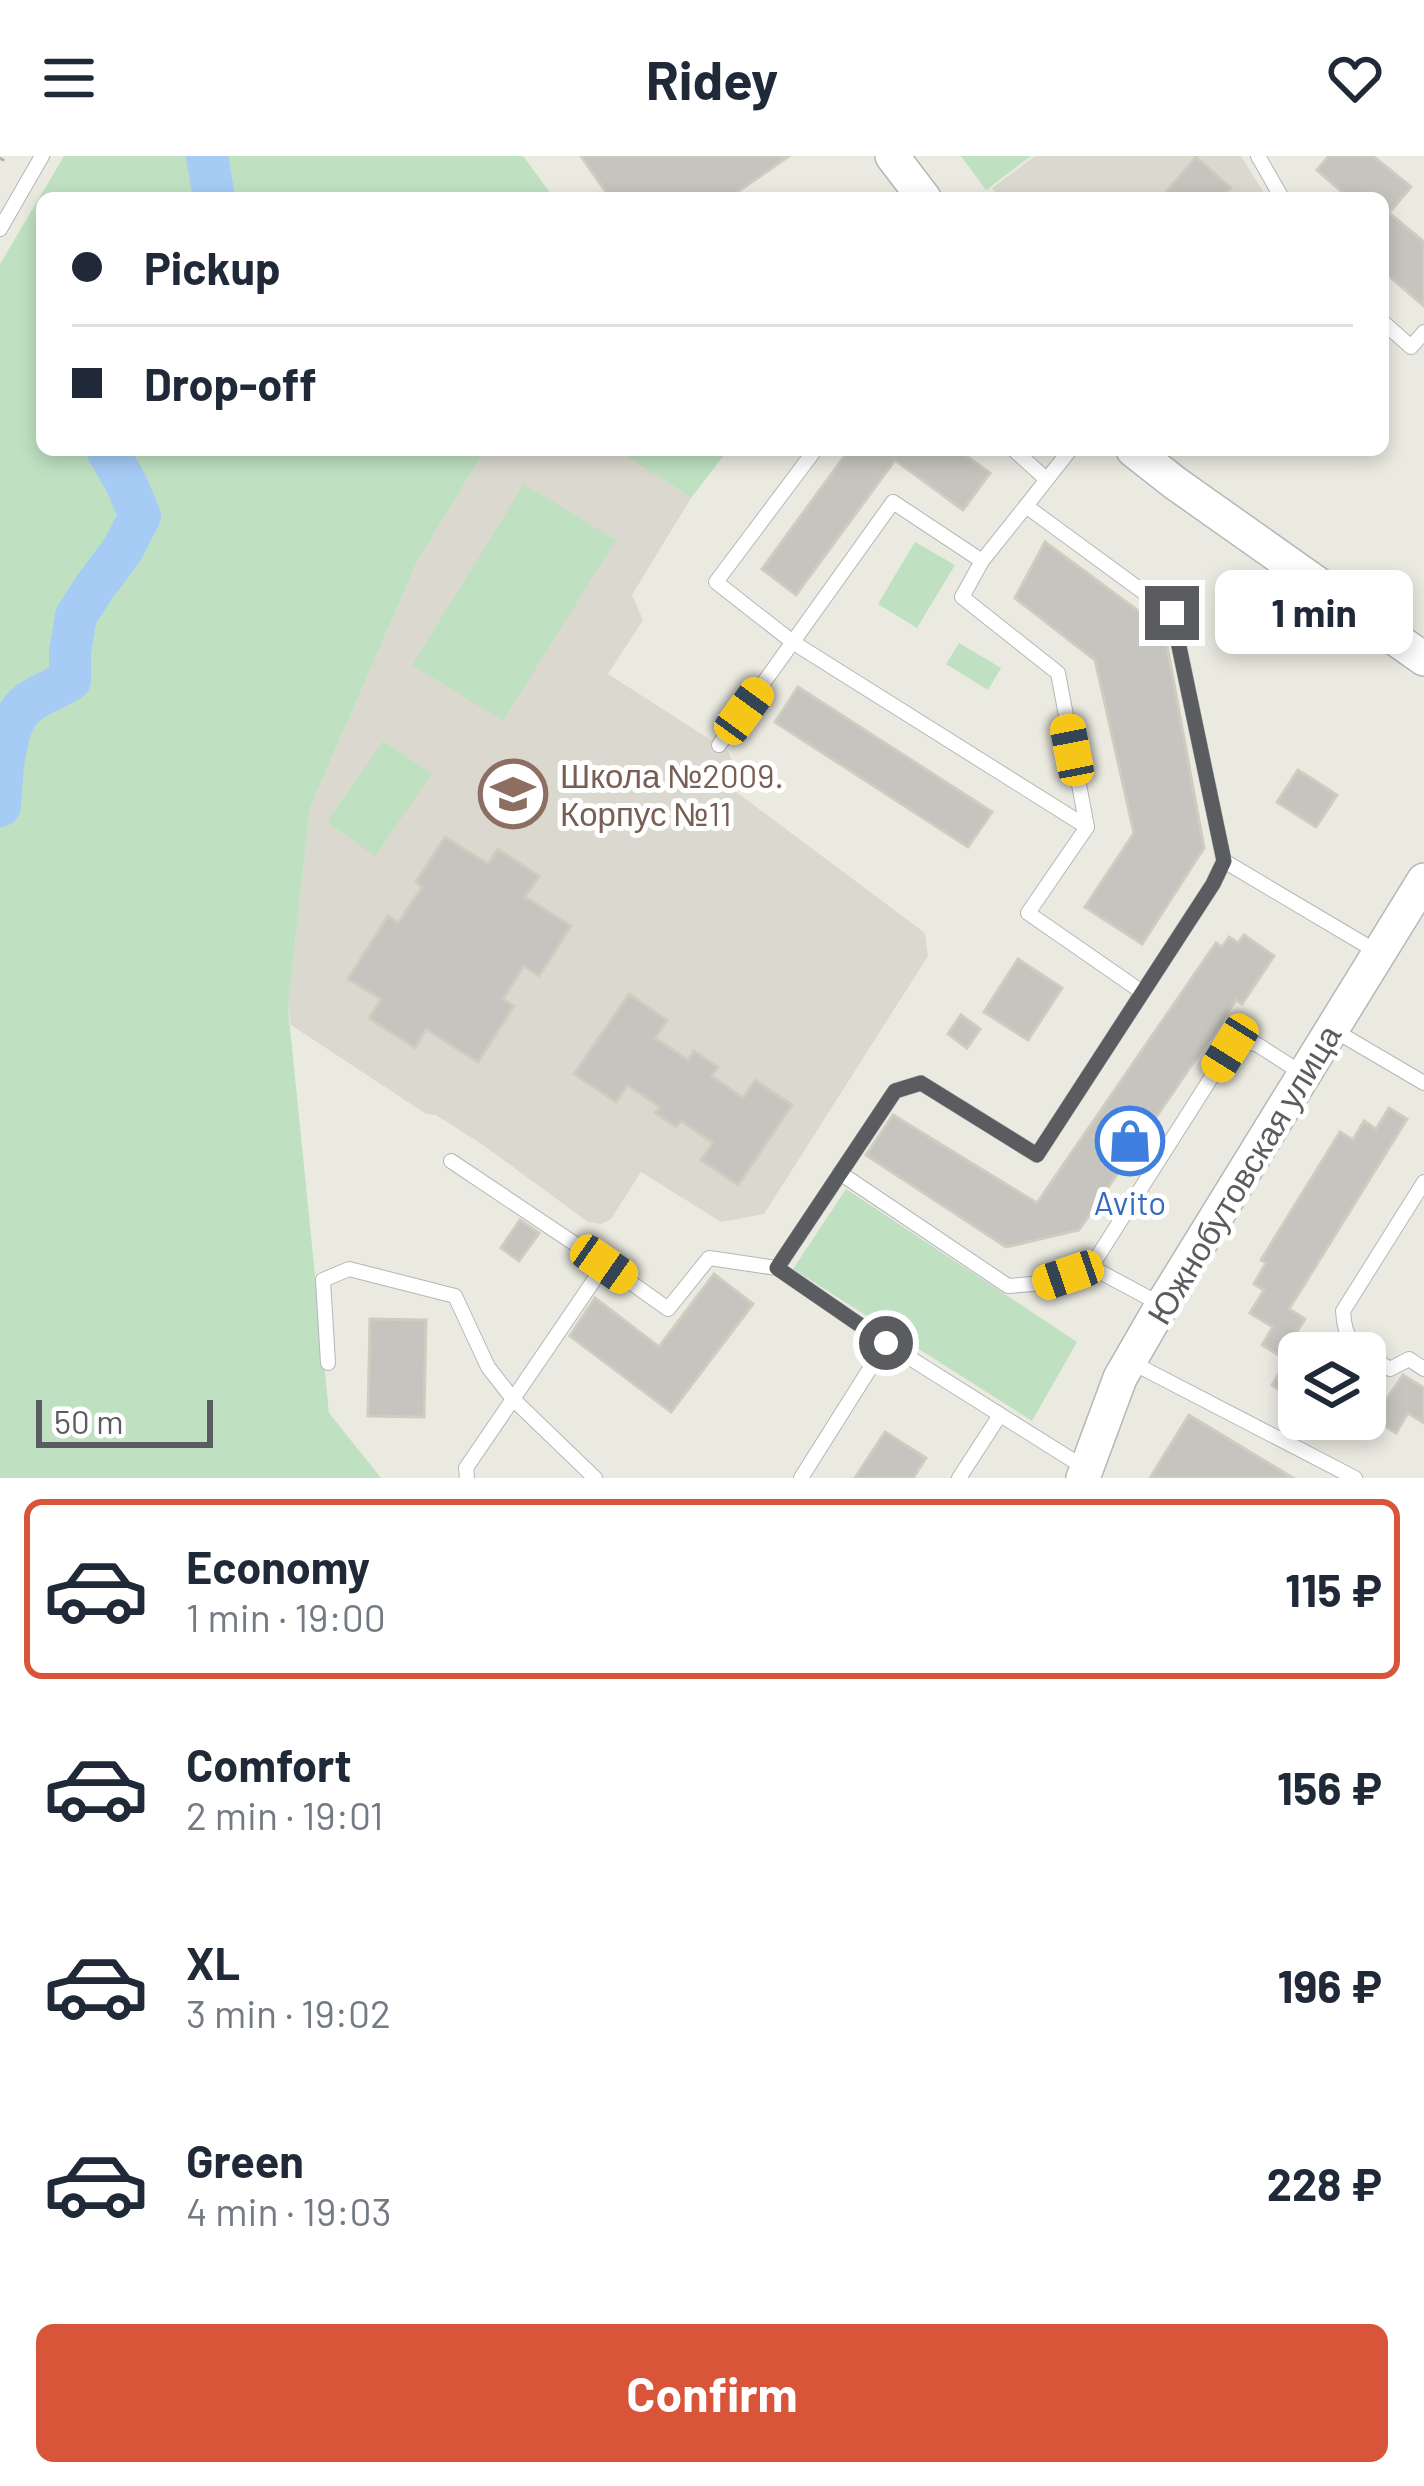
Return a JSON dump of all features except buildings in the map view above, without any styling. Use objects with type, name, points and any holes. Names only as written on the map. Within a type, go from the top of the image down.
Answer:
[{"type":"street","points":[[892,156],[919,192]]},
{"type":"street","points":[[1140,456],[1424,659]]},
{"type":"street","name":"Южнобутовская улица","points":[[1084,1473],[1120,1378],[1424,880]]},
{"type":"lane","points":[[0,229],[42,156]]},
{"type":"lane","points":[[1258,156],[1279,192]]},
{"type":"lane","points":[[1389,327],[1411,347],[1424,332]]},
{"type":"lane","points":[[810,456],[716,582],[794,644],[1087,826]]},
{"type":"lane","points":[[1021,456],[1046,479]]},
{"type":"lane","points":[[1065,456],[982,561],[962,597],[1058,673],[1087,826],[1028,913],[1142,992]]},
{"type":"lane","points":[[719,746],[893,502],[982,561]]},
{"type":"lane","points":[[777,1268],[895,1091],[921,1083],[1037,1155],[1224,861],[1172,613],[1026,506]]},
{"type":"lane","points":[[1224,861],[1379,953]]},
{"type":"lane","points":[[1332,1028],[1424,1083]]},
{"type":"lane","points":[[840,1173],[1008,1286],[1046,1283],[1091,1267],[1230,1048],[1242,1040],[1304,1074]]},
{"type":"lane","points":[[451,1161],[668,1309],[709,1258],[777,1268],[1084,1473]]},
{"type":"lane","points":[[1424,1182],[1343,1311],[1344,1332],[1354,1346],[1390,1369],[1409,1359],[1424,1370]]},
{"type":"lane","points":[[467,1478],[466,1468],[604,1264]]},
{"type":"lane","points":[[1091,1267],[1162,1305]]},
{"type":"lane","points":[[328,1363],[323,1280],[349,1269],[455,1297],[488,1366],[513,1399],[595,1478]]},
{"type":"lane","points":[[801,1478],[886,1343]]},
{"type":"lane","points":[[1130,1361],[1355,1478]]},
{"type":"lane","points":[[959,1478],[1000,1414]]},
{"type":"shaded area","points":[[1035,156],[1241,156],[1263,192],[995,192],[992,188]]},
{"type":"shaded area","name":"Школа №2009. Корпус №11","points":[[481,456],[626,456],[691,498],[632,595],[643,620],[608,674],[728,751],[732,761],[720,780],[925,933],[928,956],[764,1214],[721,1222],[641,1172],[611,1219],[601,1224],[588,1222],[483,1145],[436,1115],[426,1114],[291,1025],[288,1008],[310,808],[417,562]]},
{"type":"green space","points":[[64,156],[523,156],[550,192],[43,192]]},
{"type":"green space","points":[[961,156],[1031,156],[986,190]]},
{"type":"green space","points":[[36,203],[36,456],[481,456],[417,562],[310,808],[288,1008],[329,1413],[381,1478],[0,1478],[0,264]]},
{"type":"green space","points":[[626,456],[723,456],[691,498]]},
{"type":"green space","points":[[524,484],[616,540],[503,721],[412,665]]},
{"type":"green space","points":[[915,542],[955,565],[917,628],[878,604]]},
{"type":"green space","points":[[959,643],[1001,668],[988,690],[946,664]]},
{"type":"green space","points":[[383,741],[432,774],[375,856],[327,822]]},
{"type":"green space","points":[[846,1189],[1077,1342],[1032,1421],[793,1269]]},
{"type":"waterway","points":[[207,156],[213,192]]},
{"type":"waterway","points":[[0,806],[5,751],[13,724],[27,704],[70,680],[76,616],[140,516],[110,456]]},
{"type":"railway","points":[[0,160],[2,156]]},
{"type":"place","name":"Школа №2009. Корпус №11","points":[[513,794]]},
{"type":"place","name":"Avito","points":[[1130,1141]]},
{"type":"route","points":[[886,1343],[777,1268],[895,1091],[921,1083],[1037,1155],[1224,861],[1172,613]]}]
